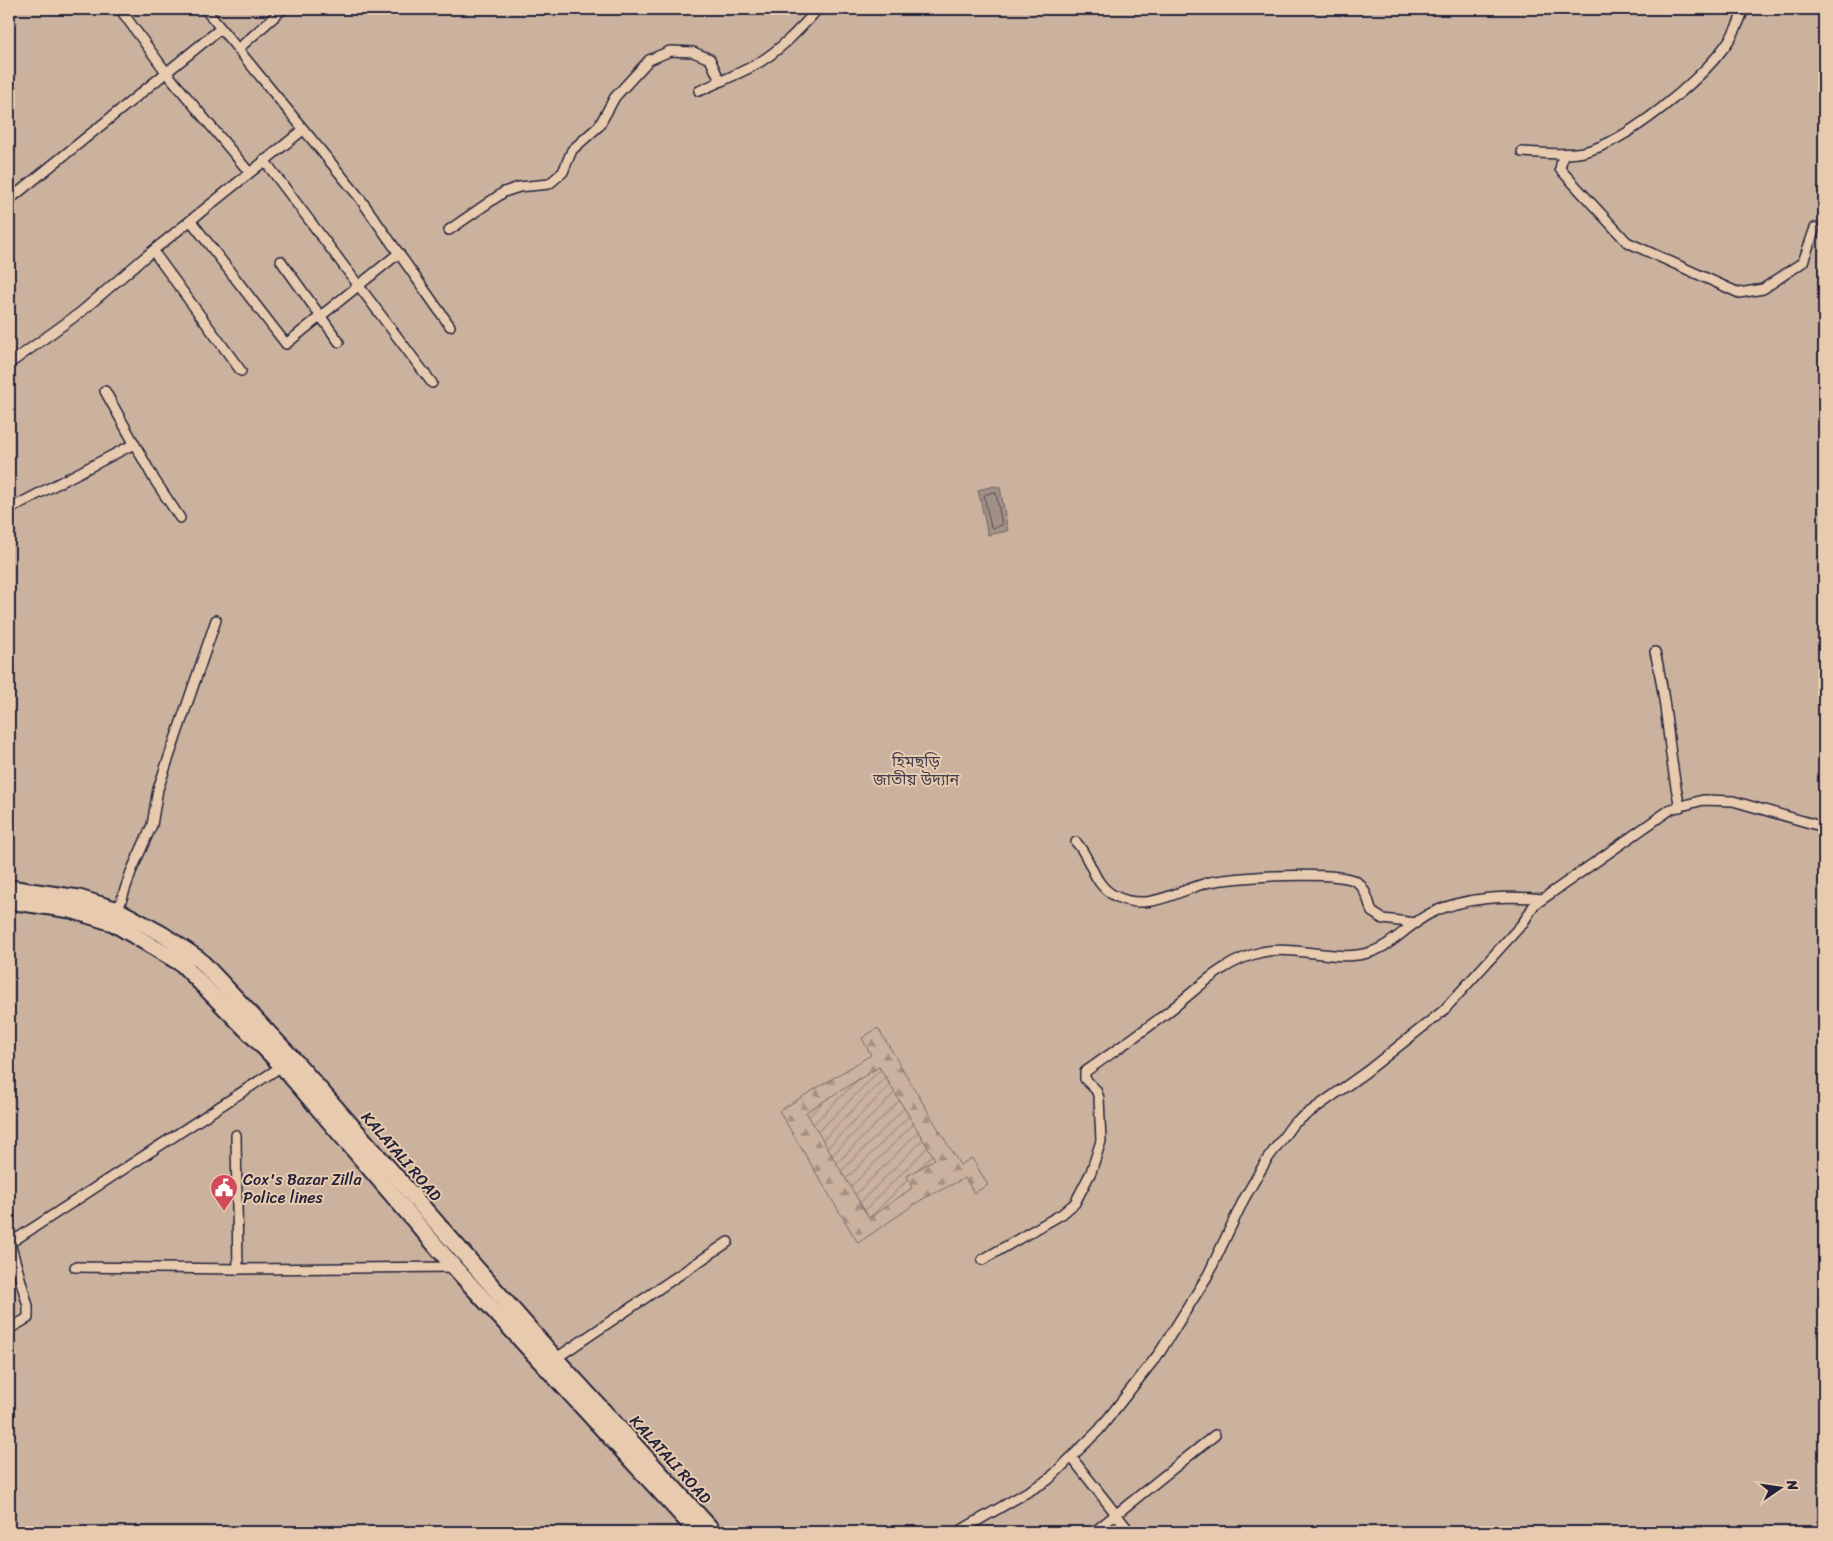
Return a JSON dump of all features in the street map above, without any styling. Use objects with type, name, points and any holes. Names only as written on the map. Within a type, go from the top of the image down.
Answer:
[{"type":"highway","name":"KALATALI ROAD","points":[[9,888],[78,898],[118,910],[162,934],[199,958],[294,1060],[446,1232],[551,1362],[697,1532]]},
{"type":"highway","name":"KALATALI ROAD","points":[[9,901],[71,910],[113,923],[182,964],[282,1066],[454,1267],[551,1362],[714,1532]]},
{"type":"highway","points":[[435,1245],[446,1232]]},
{"type":"street","points":[[120,9],[166,72],[249,172]]},
{"type":"street","points":[[205,9],[359,197],[450,326]]},
{"type":"street","points":[[238,49],[284,9]]},
{"type":"street","points":[[699,91],[754,66],[778,49],[818,9]]},
{"type":"street","points":[[1522,152],[1563,154],[1585,152],[1615,140],[1692,83],[1724,47],[1744,9]]},
{"type":"street","points":[[9,200],[220,29]]},
{"type":"street","points":[[450,230],[504,192],[519,187],[549,184],[563,172],[572,150],[599,126],[615,97],[649,60],[670,51],[693,52],[710,58],[720,81]]},
{"type":"street","points":[[9,364],[81,312],[249,172],[303,130]]},
{"type":"street","points":[[1563,154],[1560,169],[1627,242],[1738,293],[1763,289],[1803,262],[1815,228]]},
{"type":"street","points":[[264,160],[432,383]]},
{"type":"street","points":[[191,221],[286,344],[399,253]]},
{"type":"street","points":[[153,251],[241,371]]},
{"type":"street","points":[[281,261],[339,342]]},
{"type":"street","points":[[105,391],[134,444],[180,518]]},
{"type":"street","points":[[9,509],[134,444]]},
{"type":"street","points":[[118,910],[130,872],[152,825],[158,789],[216,620]]},
{"type":"street","points":[[1655,652],[1663,684],[1667,731],[1680,807]]},
{"type":"street","points":[[958,1532],[1048,1480],[1098,1430],[1160,1352],[1208,1275],[1244,1199],[1293,1124],[1366,1072],[1443,1011],[1523,922],[1534,905],[1671,809],[1703,800],[1733,801],[1824,827]]},
{"type":"street","points":[[1076,842],[1083,849],[1090,870],[1104,887],[1123,899],[1150,903],[1210,882],[1248,877],[1294,875],[1357,882],[1364,891],[1372,912],[1383,919],[1416,923]]},
{"type":"street","points":[[982,1260],[1062,1214],[1075,1203],[1091,1172],[1101,1141],[1101,1106],[1096,1090],[1085,1079],[1085,1072],[1169,1012],[1213,973],[1240,958],[1263,952],[1294,950],[1344,955],[1371,952],[1431,913],[1460,904],[1515,896],[1542,899]]},
{"type":"street","points":[[9,1329],[28,1318],[28,1306],[10,1243],[282,1066]]},
{"type":"street","points":[[236,1135],[238,1269]]},
{"type":"street","points":[[551,1362],[728,1242]]},
{"type":"street","points":[[76,1267],[238,1269],[454,1267]]},
{"type":"street","points":[[1094,1532],[1215,1435]]},
{"type":"street","points":[[1072,1458],[1130,1532]]},
{"type":"green space","name":"হিমছড়ি জাতীয় উদ্যান","points":[[9,9],[1824,9],[1824,1532],[9,1532]]},
{"type":"green space","points":[[878,1028],[960,1165],[972,1158],[988,1185],[974,1193],[965,1178],[921,1200],[858,1243],[779,1111],[871,1055],[862,1038]],"holes":[[[879,1067],[934,1159],[907,1176]]]},
{"type":"green space","points":[[879,1067],[935,1159],[907,1176],[912,1188],[869,1218],[806,1112]]},
{"type":"water","points":[[994,486],[1000,487],[1008,531],[988,535],[978,490]]},
{"type":"place","name":"Cox's Bazar Zilla Police lines","points":[[224,1212]]}]
